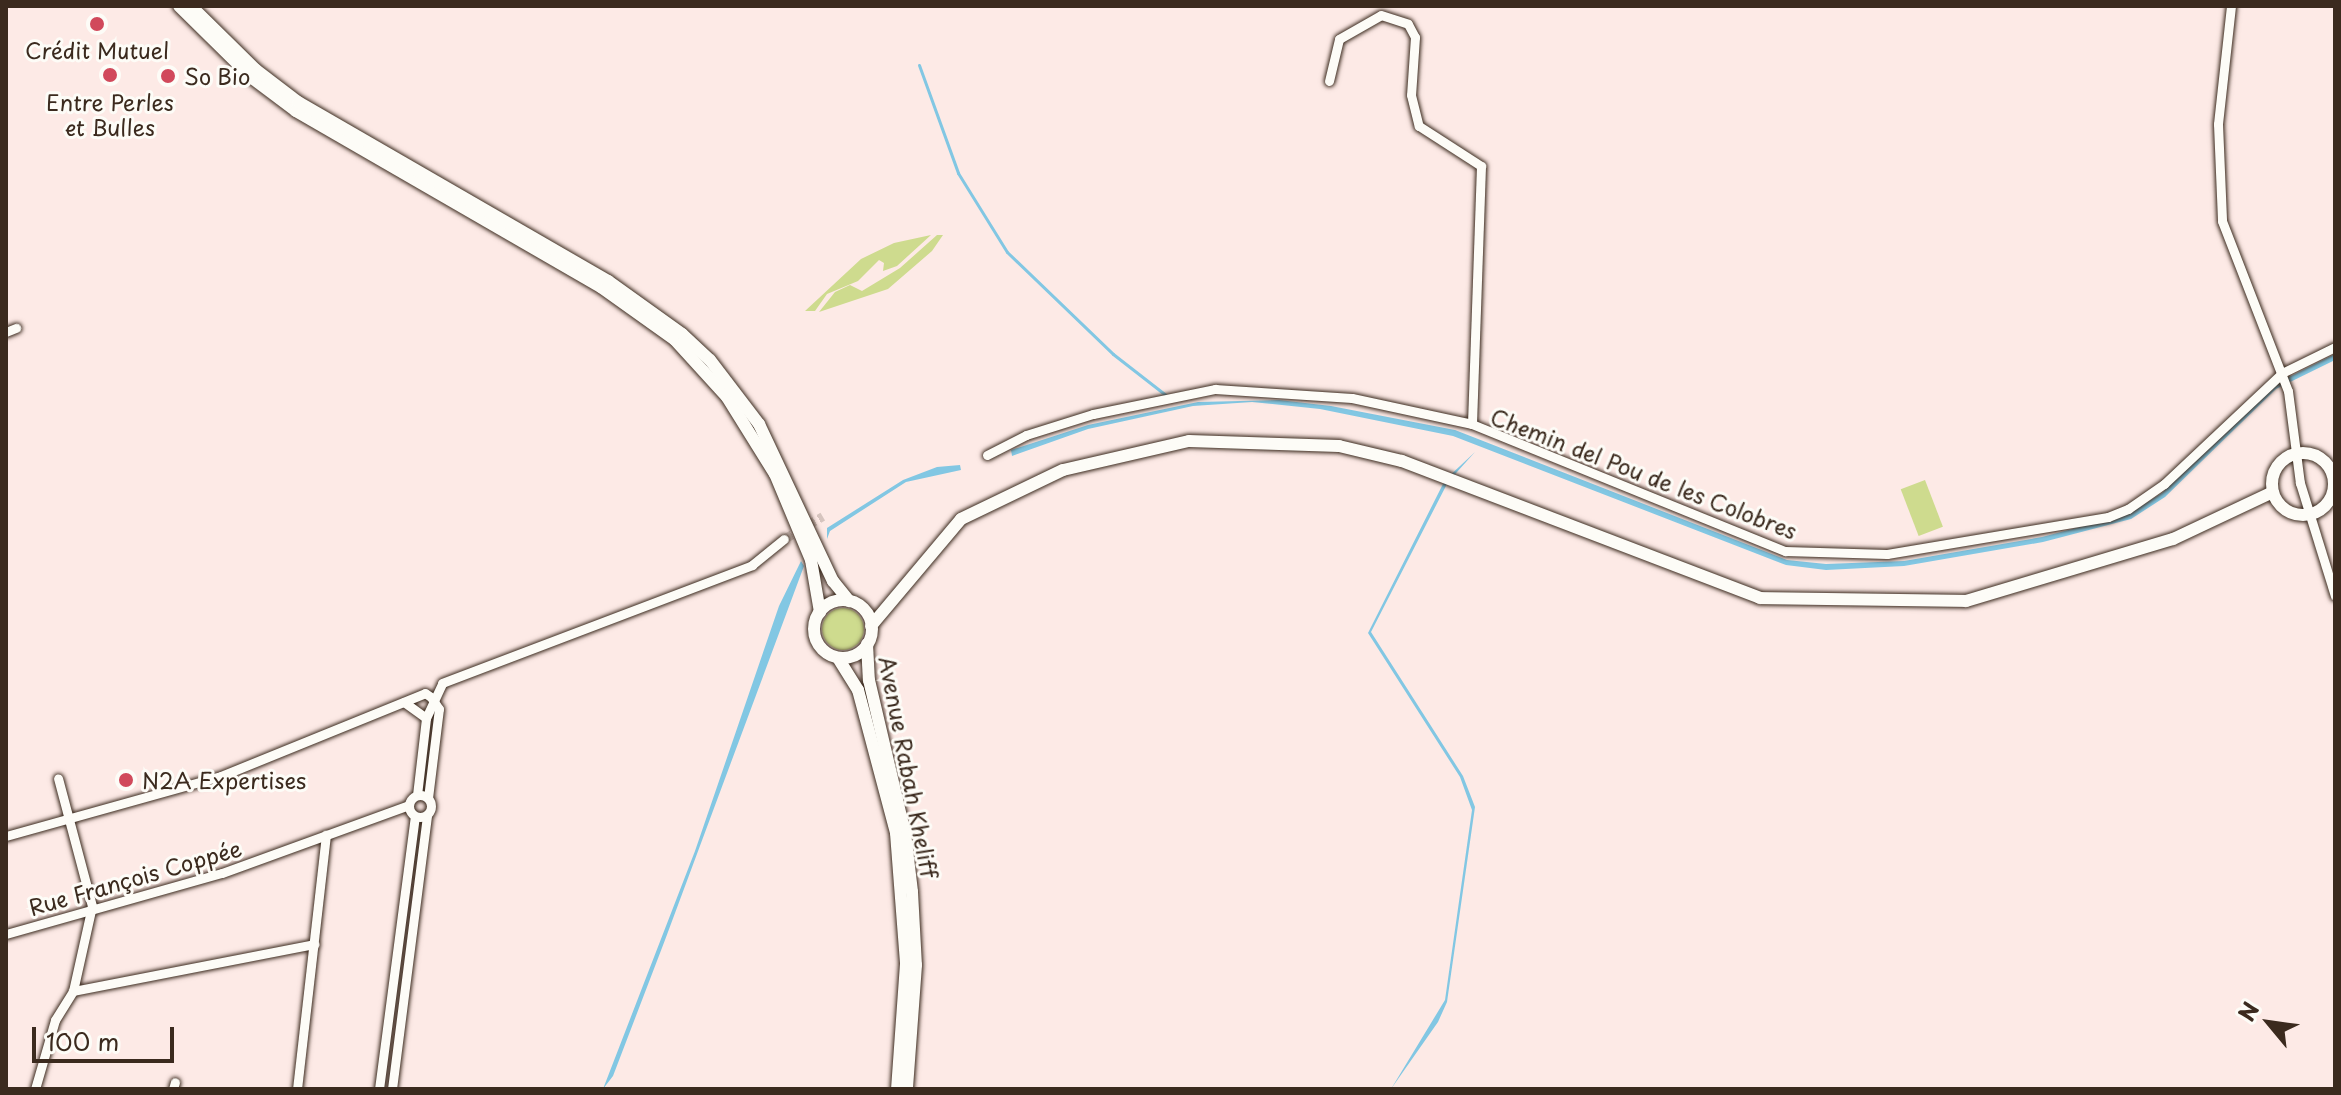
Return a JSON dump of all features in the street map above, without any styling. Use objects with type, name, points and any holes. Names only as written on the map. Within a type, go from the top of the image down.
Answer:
[{"type":"main road","points":[[179,6],[252,78],[296,111],[601,287],[675,340],[727,397],[775,474],[811,560],[820,612],[815,636],[823,650],[838,658],[855,655],[867,644],[871,626],[894,593],[961,519],[1063,470],[1189,441],[1339,446],[1402,461],[1760,598],[1966,601],[2173,539],[2273,492]]},
{"type":"main road","points":[[191,6],[256,70],[298,102],[608,281],[682,334],[710,360],[759,424],[833,581],[871,626]]},
{"type":"main road","points":[[2295,455],[2321,459],[2334,476],[2334,490],[2323,507],[2308,514],[2285,509],[2273,492],[2278,466],[2295,455]]},
{"type":"main road","points":[[820,612],[833,602],[877,606],[894,593]]},
{"type":"main road","name":"Avenue Rabah Kheliff","points":[[867,644],[869,680],[905,833],[912,892],[915,996],[907,1089]]},
{"type":"main road","name":"Avenue Rabah Kheliff","points":[[838,658],[858,690],[896,833],[906,964],[897,1089]]},
{"type":"street","points":[[2231,6],[2218,124],[2222,221],[2288,391],[2295,455],[2308,514],[2335,596]]},
{"type":"street","points":[[1329,81],[1339,39],[1381,15],[1408,24],[1415,37],[1411,95],[1419,126],[1481,166],[1472,424]]},
{"type":"street","name":"Chemin del Pou de les Colobres","points":[[987,455],[1026,435],[1093,414],[1215,389],[1352,398],[1472,424],[1785,551],[1821,556],[1887,554],[2108,517],[2128,509],[2164,484],[2282,373],[2335,347]]},
{"type":"street","points":[[416,706],[431,697],[442,683],[752,565],[784,539]]},
{"type":"street","points":[[6,836],[221,776],[425,693],[431,697],[439,709],[422,796],[409,805],[415,816],[379,1089]]},
{"type":"street","points":[[392,1089],[427,815],[422,796],[426,718],[431,697]]},
{"type":"street","points":[[403,702],[416,706],[426,718]]},
{"type":"street","points":[[35,1089],[55,1020],[73,991],[92,906],[58,778]]},
{"type":"street","name":"Rue François Coppée","points":[[6,934],[92,906],[222,873],[409,805]]},
{"type":"street","points":[[415,816],[427,815]]},
{"type":"street","points":[[297,1089],[326,835]]},
{"type":"street","points":[[73,991],[314,944]]},
{"type":"green space","points":[[931,235],[897,266],[883,271],[884,263],[879,260],[858,281],[827,294],[815,311],[805,311],[861,259],[894,243]]},
{"type":"green space","points":[[937,235],[943,235],[932,251],[888,289],[819,312],[835,292],[850,285],[862,291],[900,268]]},
{"type":"green space","points":[[1925,480],[1943,527],[1919,536],[1901,489]]},
{"type":"green space","points":[[843,608],[858,614],[864,629],[858,644],[843,650],[828,644],[822,629],[828,614]]},
{"type":"water","points":[[2335,354],[2335,360],[2276,389],[2165,497],[2131,519],[2043,542],[1904,566],[1826,570],[1786,565],[1453,436],[1320,409],[1252,402],[1193,406],[1088,429],[1012,456],[1011,450],[1088,425],[1198,402],[1279,400],[1331,406],[1455,430],[1787,560],[1826,564],[1904,561],[2042,537],[2129,514],[2162,493],[2273,385]]},
{"type":"water","points":[[1475,452],[1448,482],[1371,632],[1463,776],[1475,807],[1447,1002],[1438,1022],[1391,1089],[1445,1000],[1472,810],[1460,777],[1368,633],[1445,480]]},
{"type":"water","points":[[960,465],[961,470],[906,482],[830,531],[827,539],[827,528],[903,480],[937,467]]},
{"type":"water","points":[[801,561],[804,566],[665,940],[613,1076],[603,1089],[695,851],[779,606]]},
{"type":"waterway","points":[[919,65],[958,173],[1007,252],[1113,354],[1167,396]]},
{"type":"tunnel","points":[[784,539],[823,516]]},
{"type":"place","name":"Crédit Mutuel","points":[[97,24]]},
{"type":"place","name":"Entre Perles et Bulles","points":[[110,75]]},
{"type":"place","name":"So Bio","points":[[168,76]]},
{"type":"place","name":"N2A Expertises","points":[[126,780]]}]
